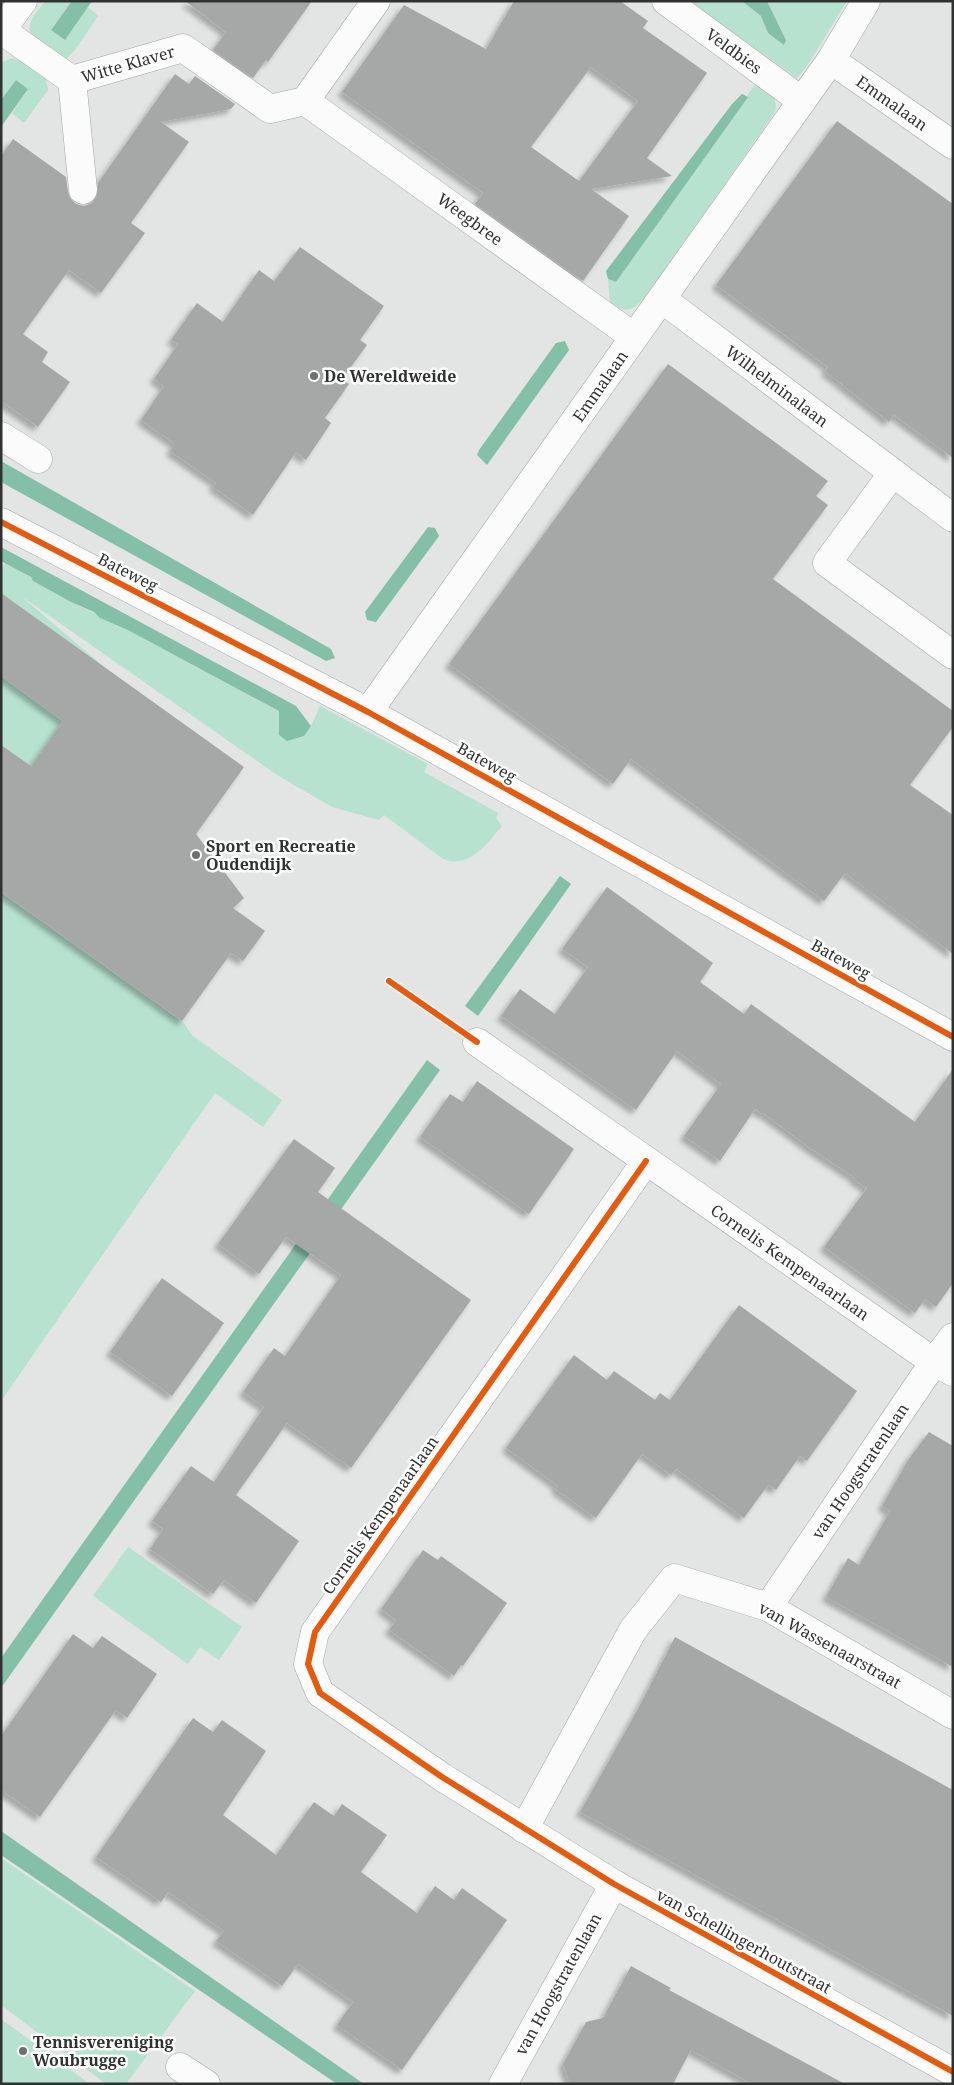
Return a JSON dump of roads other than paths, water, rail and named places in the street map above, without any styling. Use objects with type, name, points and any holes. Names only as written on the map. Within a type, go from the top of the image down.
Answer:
[{"type":"street","name":"Witte Klaver","points":[[23,1],[1,31],[72,80],[83,190]]},
{"type":"street","points":[[305,101],[376,1]]},
{"type":"street","name":"Veldbies","points":[[666,1],[802,101]]},
{"type":"street","name":"Emmalaan","points":[[368,712],[831,60],[866,1]]},
{"type":"street","name":"Witte Klaver","points":[[72,80],[183,48],[270,109],[305,101]]},
{"type":"street","name":"Emmalaan","points":[[831,60],[953,146]]},
{"type":"street","name":"Weegbree","points":[[305,101],[634,337]]},
{"type":"street","name":"Wilhelminalaan","points":[[662,299],[892,474],[953,518]]},
{"type":"street","points":[[1,436],[38,459]]},
{"type":"street","points":[[892,474],[827,563],[953,655]]},
{"type":"street","name":"Bateweg","points":[[1,522],[368,712],[953,1037]]},
{"type":"street","name":"Cornelis Kempenaarlaan","points":[[476,1042],[943,1367]]},
{"type":"street","name":"Cornelis Kempenaarlaan","points":[[524,1829],[320,1693],[308,1664],[315,1632],[646,1161]]},
{"type":"street","name":"van Hoogstratenlaan","points":[[768,1607],[943,1367],[953,1337]]},
{"type":"street","name":"van Wassenaarstraat","points":[[524,1829],[633,1630],[674,1578],[768,1607],[953,1715]]},
{"type":"street","name":"van Schellingerhoutstraat","points":[[524,1829],[614,1884],[953,2072]]},
{"type":"street","name":"van Hoogstratenlaan","points":[[503,2084],[614,1884]]},
{"type":"street","points":[[180,2067],[206,2084]]},
{"type":"place","name":"De Wereldweide","points":[[314,376]]},
{"type":"place","name":"Sport en Recreatie Oudendijk","points":[[196,855]]},
{"type":"place","name":"Tennisvereniging Woubrugge","points":[[23,2051]]}]
